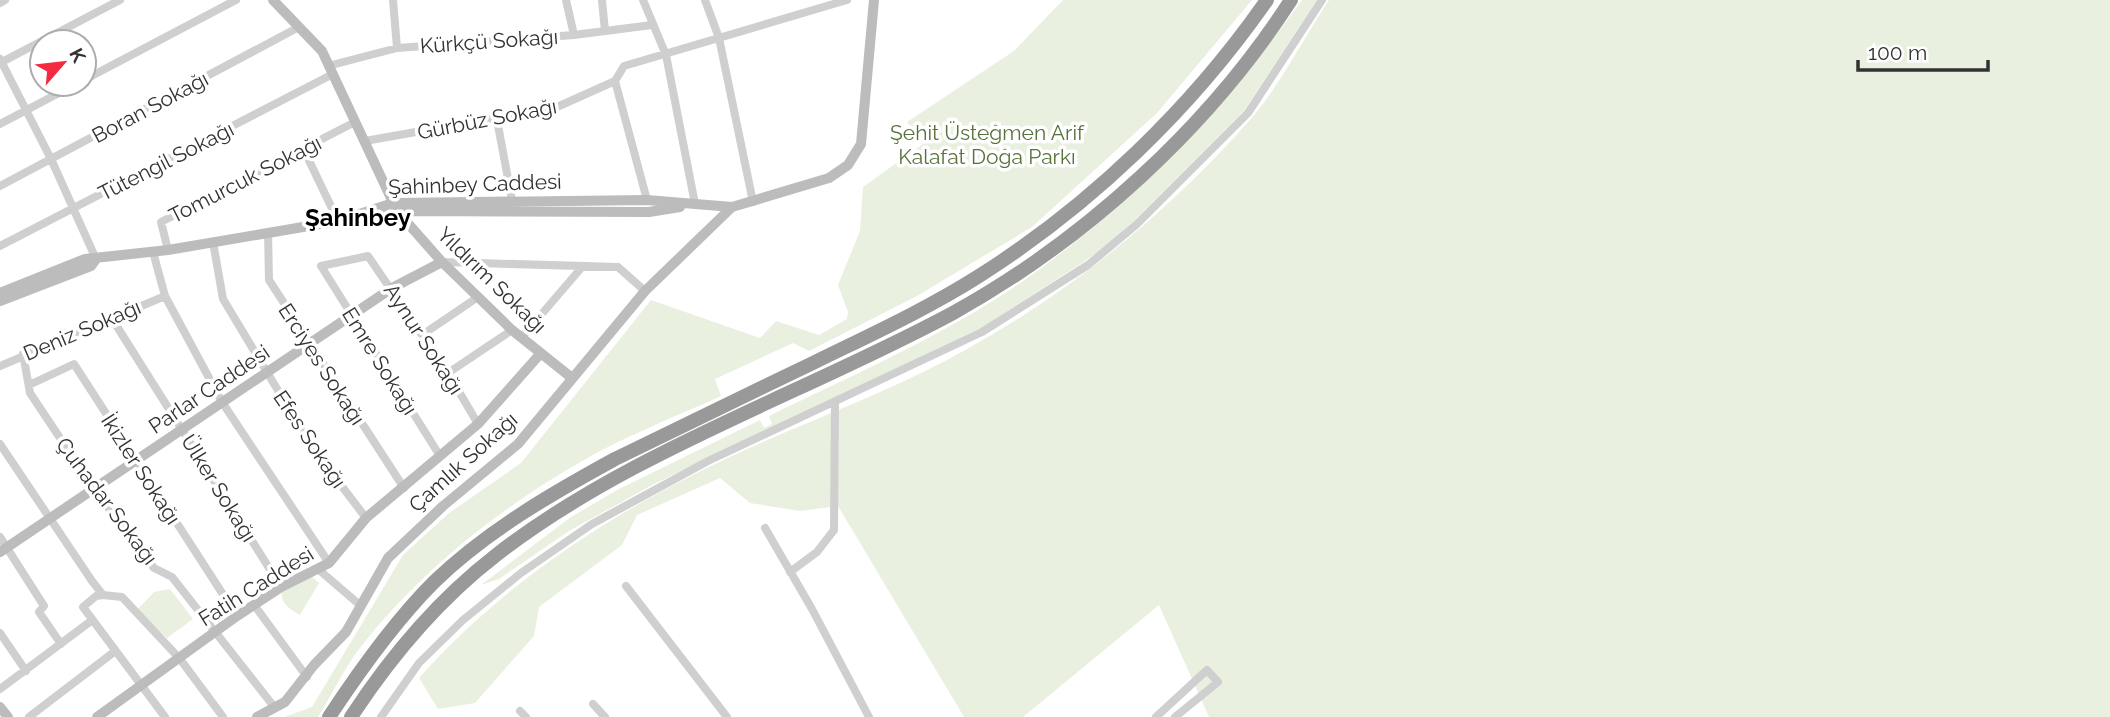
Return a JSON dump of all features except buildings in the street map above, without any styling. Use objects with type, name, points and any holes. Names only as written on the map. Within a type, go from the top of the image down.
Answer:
[{"type":"highway","points":[[330,717],[387,637],[435,582],[503,526],[564,486],[615,459],[938,300],[1028,243],[1103,183],[1178,112],[1238,42],[1268,0]]},
{"type":"highway","points":[[351,717],[377,677],[412,634],[457,589],[532,528],[637,468],[953,312],[1049,250],[1115,196],[1182,135],[1225,87],[1291,0]]},
{"type":"street","points":[[0,3],[5,0]]},
{"type":"street","points":[[96,259],[51,159],[0,61],[120,0]]},
{"type":"street","points":[[98,73],[236,0]]},
{"type":"street","name":"Yıldırım Sokağı","points":[[273,0],[322,51],[395,207],[442,262],[512,330],[572,377]]},
{"type":"street","points":[[393,0],[397,48]]},
{"type":"street","points":[[566,0],[574,35]]},
{"type":"street","points":[[603,0],[605,31]]},
{"type":"street","points":[[0,293],[85,259],[168,250],[338,221],[395,207],[649,212],[695,204],[666,55],[643,0]]},
{"type":"street","points":[[705,0],[719,38],[753,202]]},
{"type":"street","name":"Gürbüz Sokağı","points":[[365,141],[497,120],[557,107],[615,81],[624,66],[847,0]]},
{"type":"street","name":"Şahinbey Caddesi","points":[[395,207],[512,200],[647,200],[732,207],[838,174],[861,144],[874,0]]},
{"type":"street","points":[[381,717],[419,663],[495,593],[545,555],[633,499],[982,332],[1114,245],[1248,113],[1322,0]]},
{"type":"street","name":"Kürkçü Sokağı","points":[[330,71],[397,48],[574,35],[652,25]]},
{"type":"street","name":"Boran Sokağı","points":[[0,186],[299,27]]},
{"type":"street","name":"Tütengil Sokağı","points":[[0,246],[330,71]]},
{"type":"street","points":[[615,81],[647,200]]},
{"type":"street","points":[[0,124],[49,98]]},
{"type":"street","points":[[497,120],[512,200]]},
{"type":"street","name":"Tomurcuk Sokağı","points":[[168,250],[161,222],[355,122]]},
{"type":"street","points":[[304,150],[338,221]]},
{"type":"street","name":"Çamlık Sokağı","points":[[257,717],[285,702],[314,665],[346,632],[388,558],[443,506],[518,444],[645,291],[732,207]]},
{"type":"street","name":"Erciyes Sokağı","points":[[268,232],[269,281],[308,345],[404,488]]},
{"type":"street","name":"Efes Sokağı","points":[[213,242],[223,299],[313,447],[366,518]]},
{"type":"street","points":[[153,252],[164,296],[222,402],[329,563]]},
{"type":"street","name":"Aynur Sokağı","points":[[321,266],[368,256],[448,373],[478,424]]},
{"type":"street","points":[[0,301],[91,266],[96,259]]},
{"type":"street","points":[[442,262],[618,267],[645,291]]},
{"type":"street","name":"Parlar Caddesi","points":[[4,550],[392,288],[442,262]]},
{"type":"street","name":"Emre Sokağı","points":[[321,266],[440,456]]},
{"type":"street","points":[[522,337],[582,267]]},
{"type":"street","name":"Deniz Sokağı","points":[[0,366],[164,296]]},
{"type":"street","points":[[422,335],[478,297]]},
{"type":"street","name":"Ülker Sokağı","points":[[111,317],[281,587]]},
{"type":"street","points":[[448,373],[512,330]]},
{"type":"street","name":"Fatih Caddesi","points":[[97,717],[111,713],[237,615],[281,587],[329,563],[366,518],[478,424],[541,353]]},
{"type":"street","name":"Çuhadar Sokağı","points":[[23,354],[30,394],[94,489],[154,568],[172,577],[275,708]]},
{"type":"street","name":"İkizler Sokağı","points":[[29,386],[74,364],[237,615]]},
{"type":"street","points":[[790,572],[817,552],[834,530],[835,402]]},
{"type":"street","points":[[0,444],[103,595]]},
{"type":"street","points":[[765,528],[869,717]]},
{"type":"street","points":[[0,537],[4,550],[44,606],[39,611],[61,644]]},
{"type":"street","points":[[318,569],[360,606]]},
{"type":"street","points":[[626,586],[727,717]]},
{"type":"street","points":[[165,717],[83,607],[96,596],[122,597],[180,659],[223,717]]},
{"type":"street","points":[[255,606],[307,677]]},
{"type":"street","points":[[0,689],[91,621]]},
{"type":"street","points":[[0,633],[26,671]]},
{"type":"street","points":[[29,717],[114,652]]},
{"type":"street","points":[[1156,717],[1207,670],[1218,682],[1175,717]]},
{"type":"street","points":[[593,705],[605,717]]},
{"type":"street","points":[[0,707],[8,717]]},
{"type":"green space","name":"Şehit Üsteğmen Arif Kalafat Doğa Parkı","points":[[1063,0],[1252,0],[1157,113],[1032,227],[917,296],[809,351],[793,343],[715,379],[721,396],[612,445],[547,482],[461,544],[410,592],[357,652],[318,717],[284,717],[312,707],[403,555],[449,513],[521,463],[651,300],[760,338],[776,321],[819,335],[847,319],[848,312],[838,285],[860,231],[863,187],[923,144],[907,122],[1014,51]]},
{"type":"green space","points":[[1302,0],[1317,0],[1244,111],[1115,240],[981,328],[654,484],[569,531],[499,579],[481,585],[571,517],[619,489],[760,420],[764,428],[772,424],[769,416],[942,330],[1040,269],[1114,210],[1182,145],[1244,75]]},
{"type":"green space","points":[[1329,0],[2110,0],[2110,717],[1209,717],[1159,605],[1023,717],[964,717],[838,506],[800,511],[750,503],[720,478],[637,515],[622,545],[539,607],[534,636],[475,703],[438,709],[419,678],[484,614],[555,557],[632,508],[713,465],[945,361],[1029,312],[1108,255],[1181,191],[1249,121],[1280,79]]},
{"type":"green space","points":[[310,575],[319,583],[300,615],[284,602],[282,589]]},
{"type":"green space","points":[[170,589],[193,619],[167,638],[137,610],[154,592]]},
{"type":"district","name":"Şahinbey","points":[[358,217]]}]
